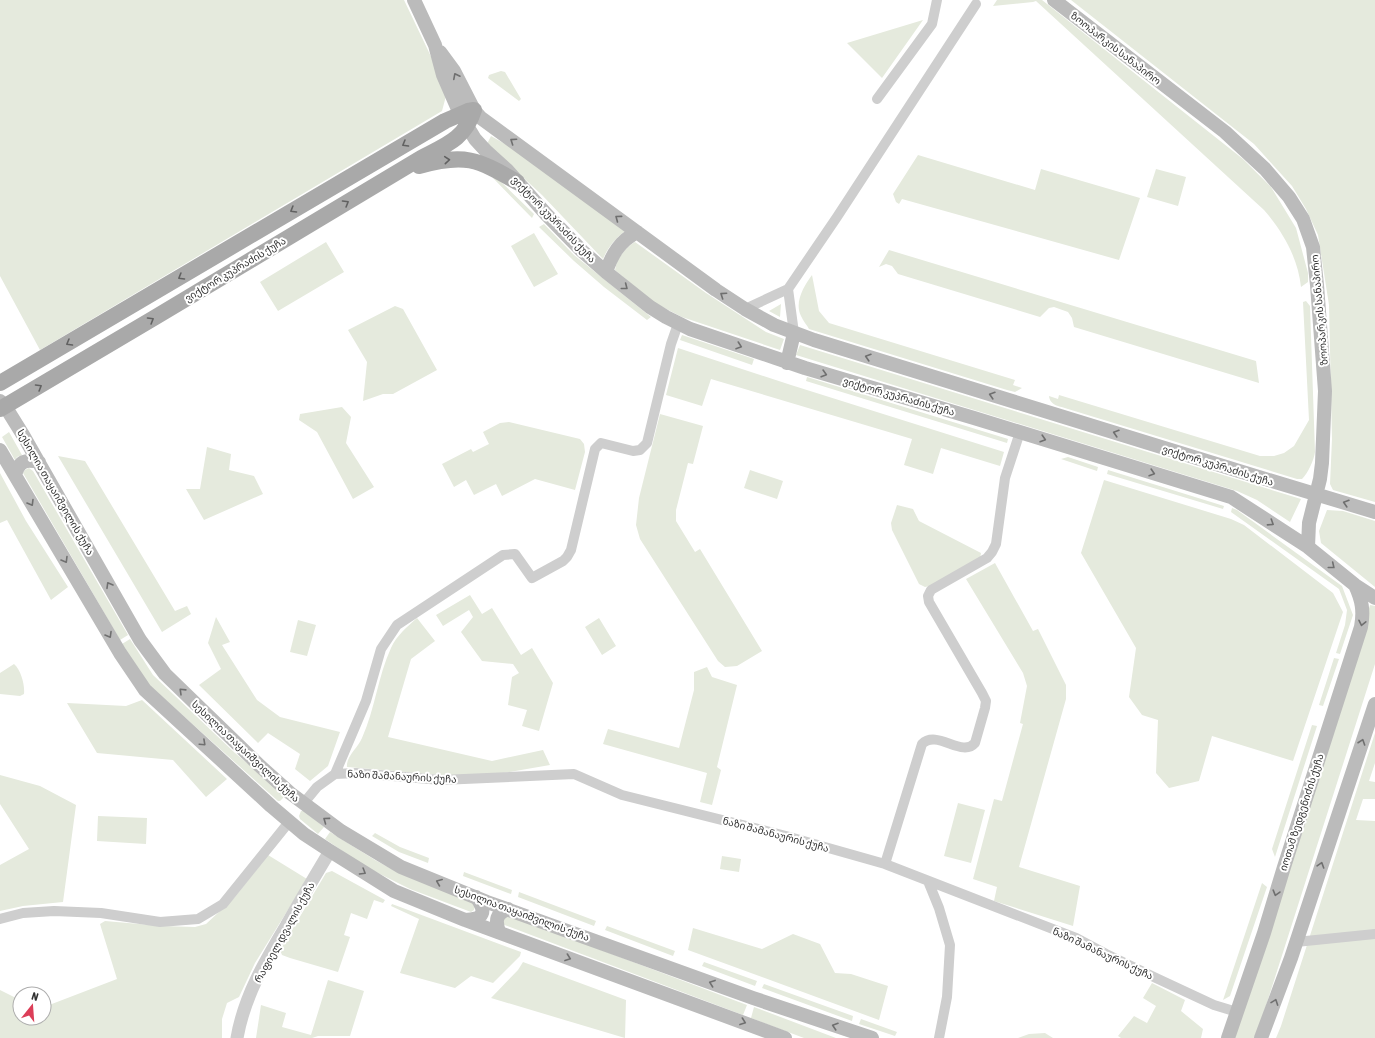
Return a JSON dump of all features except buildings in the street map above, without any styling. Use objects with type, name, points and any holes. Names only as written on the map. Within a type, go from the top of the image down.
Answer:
[{"type":"main road","points":[[414,0],[435,45],[443,75],[467,117]]},
{"type":"main road","name":"ზოოპარკის სანაპირო","points":[[1054,0],[1225,132],[1265,169],[1289,197],[1303,219],[1312,246],[1325,373],[1324,447],[1317,495],[1309,523],[1308,547]]},
{"type":"main road","name":"ვიქტორ კუპრაძის ქუჩა","points":[[0,383],[392,151],[445,121],[467,117],[493,127],[518,144],[716,290],[761,319],[794,333],[1375,512]]},
{"type":"main road","name":"ვიქტორ კუპრაძის ქუჩა","points":[[2,405],[448,143],[462,133],[467,117]]},
{"type":"main road","name":"ვიქტორ კუპრაძის ქუჩა","points":[[467,117],[478,143],[507,170],[582,251],[650,307],[678,324],[787,363],[1020,432],[1230,497],[1308,547],[1355,585],[1375,598]]},
{"type":"main road","points":[[396,173],[442,160],[466,159],[483,163],[517,182]]},
{"type":"main road","points":[[606,272],[616,248],[629,236],[637,232]]},
{"type":"main road","points":[[787,363],[794,333]]},
{"type":"main road","name":"სესილია თაყაიშვილის ქუჩა","points":[[2,405],[38,462],[140,640],[165,674],[256,762],[303,804],[341,831],[401,867],[508,909],[760,1000],[872,1038]]},
{"type":"main road","points":[[0,450],[120,654],[145,690],[289,822],[330,851],[394,890],[465,920],[785,1038]]},
{"type":"main road","points":[[15,475],[17,468],[24,461],[29,460],[38,462]]},
{"type":"main road","name":"იოთამ ზედგენიძის ქუჩა","points":[[1228,1038],[1264,933],[1282,872],[1361,627],[1363,616],[1362,604],[1355,585]]},
{"type":"main road","points":[[1261,1038],[1296,942],[1375,704]]},
{"type":"main road","points":[[271,806],[282,808],[289,800],[290,793]]},
{"type":"main road","points":[[289,822],[303,804]]},
{"type":"main road","points":[[465,920],[474,920],[482,914],[482,905],[476,897]]},
{"type":"main road","points":[[499,932],[496,925],[498,915],[508,909]]},
{"type":"street","points":[[877,99],[932,24],[937,0]]},
{"type":"street","points":[[745,310],[788,289],[979,1]]},
{"type":"street","points":[[788,289],[794,333]]},
{"type":"street","points":[[335,774],[366,701],[381,649],[397,625],[503,554],[515,554],[532,578],[568,557],[571,550],[595,449],[601,443],[633,451],[640,450],[647,443],[671,344],[678,324]]},
{"type":"street","points":[[885,864],[922,744],[931,738],[964,747],[972,746],[975,743],[986,701],[929,602],[928,596],[931,590],[983,560],[992,552],[996,544],[1005,478],[1020,432]]},
{"type":"street","name":"ნაზი შამანაურის ქუჩა","points":[[303,804],[317,787],[335,774],[356,773],[440,780],[574,774],[622,795],[786,836],[885,864],[1076,938],[1120,961],[1214,1004],[1237,1012]]},
{"type":"street","points":[[0,919],[23,913],[54,910],[92,912],[160,922],[198,919],[223,904],[289,822]]},
{"type":"street","name":"რაფიელ დვალის ქუჩა","points":[[237,1038],[240,1020],[253,987],[273,947],[330,851]]},
{"type":"street","points":[[928,881],[939,908],[950,945],[947,997],[939,1038]]},
{"type":"street","points":[[1296,942],[1375,934]]},
{"type":"shaded area","points":[[0,0],[404,0],[436,67],[446,96],[442,111],[40,350],[0,276]]},
{"type":"shaded area","points":[[997,0],[1042,0],[1243,159],[1271,187],[1296,228],[1308,273],[1308,282],[1301,287],[1297,266],[1293,256],[1283,236],[1264,210],[1036,1],[993,6]]},
{"type":"shaded area","points":[[1071,0],[1375,0],[1375,502],[1333,490],[1330,484],[1332,439],[1329,305],[1318,235],[1306,209],[1292,186],[1254,144]]},
{"type":"shaded area","points":[[923,20],[882,78],[847,43]]},
{"type":"shaded area","points":[[501,71],[505,72],[521,99],[519,101],[488,78],[489,75]]},
{"type":"shaded area","points":[[491,136],[516,150],[625,231],[612,244],[603,259],[542,195],[487,144]]},
{"type":"shaded area","points":[[918,155],[1035,190],[1041,169],[1140,198],[1119,260],[902,199],[899,204],[896,202],[893,194]]},
{"type":"shaded area","points":[[1156,169],[1186,177],[1178,206],[1147,197]]},
{"type":"shaded area","points":[[494,175],[534,214],[532,218],[493,178]]},
{"type":"shaded area","points":[[544,224],[574,255],[651,317],[647,320],[604,287],[574,261],[539,227]]},
{"type":"shaded area","points":[[534,233],[558,274],[534,287],[511,246]]},
{"type":"shaded area","points":[[326,242],[344,272],[278,311],[260,282]]},
{"type":"shaded area","points":[[635,242],[706,293],[766,332],[784,339],[780,350],[682,317],[653,302],[615,270],[622,254]]},
{"type":"shaded area","points":[[889,250],[1256,361],[1259,383],[1074,327],[1072,318],[1068,312],[1054,307],[1049,308],[1040,317],[898,274],[892,266],[886,264],[879,267]]},
{"type":"shaded area","points":[[812,275],[819,311],[829,323],[1015,380],[1013,385],[1022,388],[1015,392],[1007,390],[809,329],[799,311],[799,300],[803,289]]},
{"type":"shaded area","points":[[1306,301],[1310,306],[1315,452],[1310,466],[1302,479],[1297,479],[1059,406],[1051,402],[1049,396],[1058,399],[1059,395],[1260,456],[1274,456],[1284,453],[1294,446],[1309,420],[1303,302]]},
{"type":"shaded area","points":[[781,304],[780,317],[769,311]]},
{"type":"shaded area","points":[[395,306],[403,309],[437,370],[393,394],[383,394],[363,401],[367,362],[348,330]]},
{"type":"shaded area","points":[[682,335],[754,359],[752,365],[680,340]]},
{"type":"shaded area","points":[[800,345],[1301,499],[1290,522],[1257,500],[1237,491],[796,355]]},
{"type":"shaded area","points":[[678,348],[1004,452],[1000,466],[941,448],[933,474],[904,465],[912,439],[711,379],[702,406],[666,395]]},
{"type":"shaded area","points":[[807,377],[1008,439],[1007,443],[806,381]]},
{"type":"shaded area","points":[[342,407],[351,417],[346,443],[374,487],[353,499],[317,432],[299,420],[300,414]]},
{"type":"shaded area","points":[[660,414],[703,426],[693,464],[688,463],[676,510],[676,521],[695,552],[700,549],[762,651],[737,666],[725,667],[718,661],[640,539],[636,525],[639,498]]},
{"type":"shaded area","points":[[509,422],[580,439],[584,444],[585,452],[575,490],[535,479],[502,496],[496,484],[474,495],[466,480],[454,487],[442,464],[471,449],[473,452],[489,444],[483,432],[500,423]]},
{"type":"shaded area","points":[[9,432],[22,455],[17,457],[15,460],[2,437]]},
{"type":"shaded area","points":[[207,447],[231,454],[229,470],[254,476],[263,494],[204,520],[186,489],[200,489]]},
{"type":"shaded area","points":[[58,456],[85,461],[175,611],[187,606],[191,614],[162,632]]},
{"type":"shaded area","points":[[1068,457],[1098,467],[1097,471],[1061,459]]},
{"type":"shaded area","points":[[29,468],[33,471],[128,635],[120,640],[23,473]]},
{"type":"shaded area","points":[[750,470],[783,481],[777,499],[744,488]]},
{"type":"shaded area","points":[[1108,470],[1224,506],[1223,509],[1107,474]]},
{"type":"shaded area","points":[[0,473],[26,521],[68,587],[51,600],[7,520],[0,523]]},
{"type":"shaded area","points":[[1104,480],[1231,519],[1244,525],[1333,593],[1343,612],[1293,761],[1212,736],[1199,781],[1169,788],[1156,773],[1158,720],[1142,715],[1129,697],[1136,648],[1081,553]]},
{"type":"shaded area","points":[[897,505],[913,509],[919,521],[981,553],[980,559],[930,586],[925,587],[919,584],[892,530],[891,523]]},
{"type":"shaded area","points":[[1232,508],[1237,510],[1342,586],[1353,615],[1340,654],[1336,653],[1345,625],[1347,610],[1339,589],[1231,512]]},
{"type":"shaded area","points":[[1327,510],[1343,511],[1375,521],[1375,587],[1321,543],[1319,531]]},
{"type":"shaded area","points":[[995,563],[1033,631],[1038,629],[1066,685],[1066,699],[1019,867],[1080,886],[1073,926],[994,901],[997,887],[973,879],[994,799],[1002,801],[1023,724],[1020,723],[1027,686],[1023,673],[966,579]]},
{"type":"shaded area","points":[[470,595],[482,614],[492,608],[521,655],[532,648],[553,683],[539,731],[522,726],[527,710],[508,705],[512,677],[519,673],[513,664],[482,661],[461,632],[473,617],[469,610],[443,626],[436,615]]},
{"type":"shaded area","points":[[1370,605],[1375,606],[1375,664],[1262,1018],[1254,1038],[1235,1038]]},
{"type":"shaded area","points":[[216,617],[230,642],[222,645],[257,700],[280,717],[340,732],[328,766],[310,781],[295,769],[300,754],[268,733],[258,743],[199,685],[221,669],[208,643]]},
{"type":"shaded area","points":[[417,618],[435,641],[411,659],[388,737],[492,761],[543,750],[550,765],[480,777],[347,767],[348,759],[360,742],[366,727],[383,670],[393,643],[399,635]]},
{"type":"shaded area","points":[[599,618],[616,646],[602,655],[585,627]]},
{"type":"shaded area","points":[[298,620],[316,625],[307,656],[290,652]]},
{"type":"shaded area","points":[[130,639],[153,675],[235,753],[284,794],[280,801],[278,801],[149,685],[122,644]]},
{"type":"shaded area","points":[[1334,658],[1339,659],[1323,706],[1319,705]]},
{"type":"shaded area","points":[[14,664],[19,670],[22,678],[24,694],[20,696],[0,694],[0,673]]},
{"type":"shaded area","points":[[707,667],[712,677],[737,685],[717,767],[721,770],[712,805],[700,802],[707,773],[603,744],[608,729],[679,748],[694,690],[694,672]]},
{"type":"shaded area","points":[[142,700],[227,779],[206,797],[173,760],[97,753],[67,703],[126,706]]},
{"type":"shaded area","points":[[1312,725],[1317,726],[1275,857],[1272,849]]},
{"type":"shaded area","points":[[1375,733],[1375,763],[1369,781],[1375,782],[1375,799],[1363,799],[1356,820],[1375,821],[1375,1038],[1276,1038],[1281,1026]]},
{"type":"shaded area","points":[[0,775],[40,786],[76,805],[63,902],[23,906],[0,911],[0,865],[29,849],[0,804]]},
{"type":"shaded area","points":[[958,803],[985,810],[971,863],[944,856]]},
{"type":"shaded area","points":[[301,811],[304,811],[324,827],[318,834],[300,819],[299,816]]},
{"type":"shaded area","points":[[98,816],[147,818],[146,844],[97,841]]},
{"type":"shaded area","points":[[330,832],[397,872],[473,902],[475,905],[474,910],[471,912],[410,889],[366,867],[325,839]]},
{"type":"shaded area","points":[[375,833],[400,847],[429,858],[428,863],[399,852],[372,836]]},
{"type":"shaded area","points":[[268,855],[307,879],[255,963],[239,997],[227,1003],[222,1019],[222,1038],[0,1038],[0,990],[12,996],[12,1026],[52,1026],[52,1004],[117,979],[100,924],[105,921],[195,927],[206,924],[234,898]]},
{"type":"shaded area","points":[[722,856],[741,859],[739,872],[720,869]]},
{"type":"shaded area","points":[[332,871],[385,900],[383,903],[374,900],[367,919],[351,913],[344,935],[350,937],[338,972],[282,955],[280,950],[326,873]]},
{"type":"shaded area","points":[[464,872],[512,890],[511,894],[463,876]]},
{"type":"shaded area","points":[[1262,883],[1267,887],[1230,996],[1223,1000]]},
{"type":"shaded area","points":[[519,892],[596,921],[594,926],[518,897]]},
{"type":"shaded area","points":[[392,904],[521,952],[520,956],[493,983],[471,976],[455,988],[400,973],[419,919],[391,906]]},
{"type":"shaded area","points":[[506,914],[747,1005],[743,1015],[502,924]]},
{"type":"shaded area","points":[[607,926],[675,951],[673,956],[605,930]]},
{"type":"shaded area","points":[[693,928],[762,949],[793,934],[820,944],[835,973],[851,974],[888,986],[879,1020],[688,950]]},
{"type":"shaded area","points":[[523,962],[626,1000],[625,1038],[491,998],[518,970]]},
{"type":"shaded area","points":[[704,962],[757,981],[755,986],[702,966]]},
{"type":"shaded area","points":[[328,980],[364,991],[350,1036],[256,1038],[261,1005],[286,1013],[282,1027],[311,1035]]},
{"type":"shaded area","points":[[1152,983],[1185,1000],[1181,1011],[1203,1029],[1201,1038],[1121,1038],[1118,1036],[1134,1016],[1147,1023],[1156,1006],[1143,998]]},
{"type":"shaded area","points":[[764,984],[853,1016],[852,1021],[762,988]]},
{"type":"shaded area","points":[[754,1007],[836,1038],[804,1038],[751,1018]]},
{"type":"shaded area","points":[[861,1019],[897,1032],[895,1036],[859,1024]]},
{"type":"shaded area","points":[[1045,1033],[1053,1038],[1018,1038],[1029,1034]]}]
